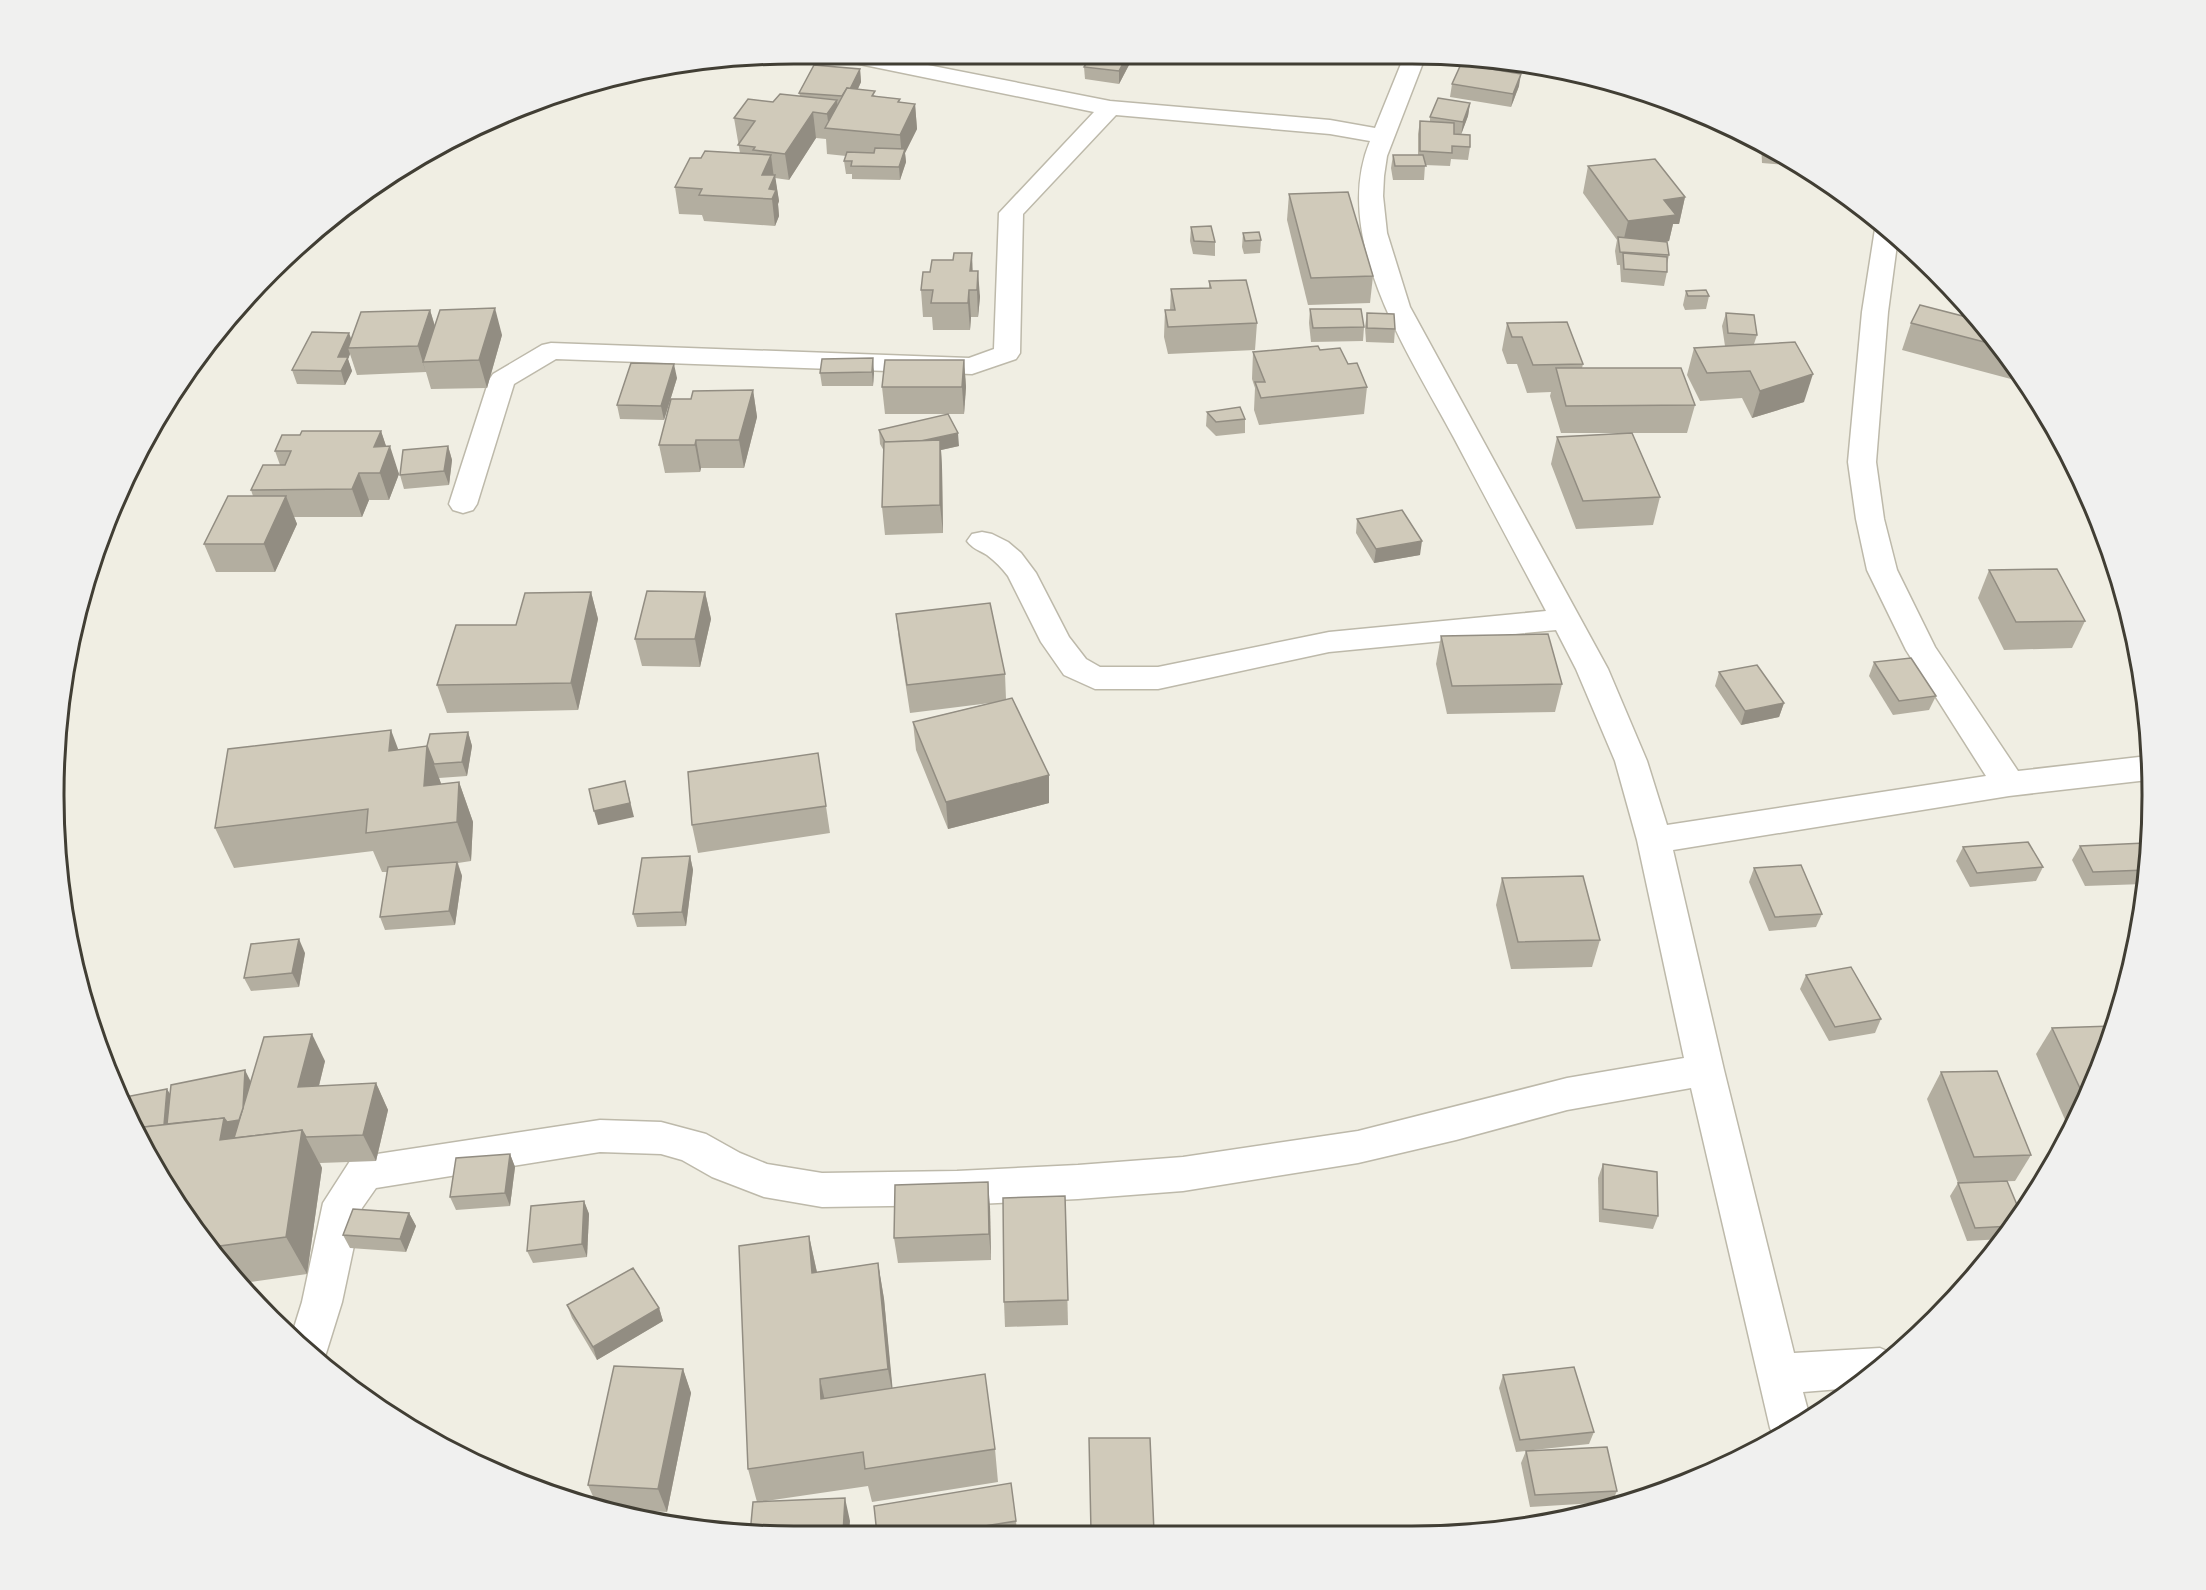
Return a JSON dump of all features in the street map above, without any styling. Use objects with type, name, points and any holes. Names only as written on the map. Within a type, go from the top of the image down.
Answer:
[{"type":"street","points":[[890,64],[1110,108],[1330,128],[1383,136]]},
{"type":"street","points":[[1412,64],[1375,156],[1370,194],[1381,262],[1397,307],[1592,669],[1631,761],[1654,840],[1705,1070],[1789,1420]]},
{"type":"street","points":[[463,504],[502,380],[551,351],[972,366],[1007,353],[1011,213],[1110,108]]},
{"type":"street","points":[[1885,240],[1875,312],[1862,462],[1870,519],[1882,570],[1921,650],[2009,784]]},
{"type":"street","points":[[982,541],[998,549],[1011,560],[1021,573],[1056,642],[1075,667],[1095,678],[1158,678],[1329,642],[1565,619]]},
{"type":"street","points":[[1654,840],[2009,784],[2141,769]]},
{"type":"street","points":[[310,1341],[322,1302],[343,1203],[364,1173],[600,1136],[661,1138],[692,1146],[726,1165],[764,1180],[822,1190],[957,1188],[1183,1174],[1358,1147],[1567,1094],[1705,1070]]},
{"type":"street","points":[[1778,1374],[1864,1368]]},
{"type":"building","points":[[1086,64],[1123,64],[1119,71],[1084,67]]},
{"type":"building","points":[[814,65],[860,69],[850,89],[847,88],[842,96],[799,93]]},
{"type":"building","points":[[1460,66],[1521,74],[1513,94],[1452,84]]},
{"type":"building","points":[[847,88],[875,91],[872,96],[900,99],[898,102],[915,104],[900,135],[825,128]]},
{"type":"building","points":[[780,94],[837,100],[827,114],[813,112],[785,154],[753,150],[755,147],[738,145],[755,121],[734,118],[748,99],[773,102]]},
{"type":"building","points":[[1438,98],[1470,103],[1463,122],[1430,117]]},
{"type":"building","points":[[1420,121],[1454,123],[1454,134],[1470,135],[1470,147],[1452,146],[1452,153],[1420,151]]},
{"type":"building","points":[[875,148],[905,149],[899,167],[851,166],[852,161],[844,161],[847,152],[874,153]]},
{"type":"building","points":[[705,151],[771,155],[762,175],[775,175],[769,189],[776,190],[772,199],[699,195],[702,189],[675,187],[690,158],[701,158]]},
{"type":"building","points":[[1393,155],[1423,155],[1426,166],[1395,166]]},
{"type":"building","points":[[1655,159],[1685,197],[1664,200],[1676,215],[1628,221],[1588,166]]},
{"type":"building","points":[[1348,192],[1373,276],[1311,278],[1289,194]]},
{"type":"building","points":[[1211,226],[1215,242],[1194,241],[1191,227]]},
{"type":"building","points":[[1259,232],[1261,240],[1245,241],[1243,233]]},
{"type":"building","points":[[1618,237],[1667,242],[1669,255],[1620,252]]},
{"type":"building","points":[[954,253],[972,253],[970,271],[978,271],[977,290],[969,290],[968,303],[931,303],[933,290],[921,290],[923,272],[930,272],[932,260],[953,260]]},
{"type":"building","points":[[1623,253],[1667,257],[1667,272],[1624,269]]},
{"type":"building","points":[[1246,280],[1257,323],[1168,327],[1165,310],[1175,310],[1171,289],[1211,288],[1209,281]]},
{"type":"building","points":[[1706,290],[1709,296],[1688,296],[1686,291]]},
{"type":"building","points":[[1920,305],[1963,316],[1984,342],[1911,323]]},
{"type":"building","points":[[495,308],[479,360],[423,362],[440,310]]},
{"type":"building","points":[[1310,309],[1361,309],[1364,327],[1313,328]]},
{"type":"building","points":[[430,310],[418,346],[348,348],[361,312]]},
{"type":"building","points":[[1367,313],[1394,314],[1395,329],[1367,328]]},
{"type":"building","points":[[1726,313],[1754,315],[1757,335],[1728,333]]},
{"type":"building","points":[[1567,322],[1583,364],[1533,365],[1522,337],[1512,337],[1507,323]]},
{"type":"building","points":[[312,332],[349,333],[338,357],[348,357],[341,371],[292,370]]},
{"type":"building","points":[[1795,342],[1813,374],[1760,391],[1750,371],[1707,373],[1694,348]]},
{"type":"building","points":[[1318,346],[1320,350],[1340,348],[1348,364],[1357,363],[1367,387],[1261,398],[1255,382],[1265,382],[1253,352]]},
{"type":"building","points":[[873,358],[872,372],[820,373],[822,359]]},
{"type":"building","points":[[885,360],[964,360],[962,387],[882,387]]},
{"type":"building","points":[[631,363],[674,364],[661,406],[617,405]]},
{"type":"building","points":[[1556,368],[1681,368],[1695,405],[1566,406]]},
{"type":"building","points":[[753,390],[739,440],[696,440],[695,445],[659,445],[671,399],[691,399],[693,391]]},
{"type":"building","points":[[1240,407],[1245,419],[1216,422],[1207,412]]},
{"type":"building","points":[[948,414],[958,433],[921,441],[885,442],[879,430]]},
{"type":"building","points":[[302,431],[381,431],[374,447],[390,446],[380,473],[359,473],[352,489],[251,490],[263,465],[285,465],[291,451],[275,451],[282,435],[300,435]]},
{"type":"building","points":[[1632,433],[1660,497],[1583,501],[1557,437]]},
{"type":"building","points":[[940,440],[940,505],[882,507],[884,442]]},
{"type":"building","points":[[448,446],[444,471],[400,475],[403,450]]},
{"type":"building","points":[[228,496],[286,496],[264,544],[204,544]]},
{"type":"building","points":[[1402,510],[1422,541],[1376,549],[1357,519]]},
{"type":"building","points":[[2057,569],[2085,621],[2016,622],[1989,570]]},
{"type":"building","points":[[647,591],[705,592],[695,639],[635,639]]},
{"type":"building","points":[[591,592],[571,683],[437,685],[456,625],[516,625],[525,593]]},
{"type":"building","points":[[990,603],[1005,674],[907,685],[896,614]]},
{"type":"building","points":[[1548,634],[1562,684],[1452,686],[1441,636]]},
{"type":"building","points":[[1911,658],[1936,696],[1899,701],[1874,662]]},
{"type":"building","points":[[1757,665],[1784,703],[1745,711],[1719,672]]},
{"type":"building","points":[[1012,698],[1049,775],[946,802],[913,722]]},
{"type":"building","points":[[391,730],[389,751],[427,746],[424,786],[459,782],[457,822],[366,833],[368,809],[215,828],[228,749]]},
{"type":"building","points":[[468,732],[462,762],[434,764],[427,746],[430,734]]},
{"type":"building","points":[[818,753],[826,806],[692,825],[688,772]]},
{"type":"building","points":[[625,781],[630,803],[594,811],[589,789]]},
{"type":"building","points":[[2028,842],[2043,867],[1977,873],[1963,847]]},
{"type":"building","points":[[2140,843],[2137,870],[2093,872],[2080,846]]},
{"type":"building","points":[[690,856],[682,912],[633,914],[642,858]]},
{"type":"building","points":[[457,862],[449,911],[380,917],[388,867]]},
{"type":"building","points":[[1801,865],[1822,914],[1775,917],[1754,868]]},
{"type":"building","points":[[1583,876],[1600,940],[1518,942],[1502,878]]},
{"type":"building","points":[[299,939],[292,973],[244,978],[251,944]]},
{"type":"building","points":[[1851,967],[1881,1019],[1835,1027],[1806,975]]},
{"type":"building","points":[[2104,1026],[2080,1088],[2052,1028]]},
{"type":"building","points":[[312,1034],[298,1087],[376,1083],[363,1135],[306,1137],[302,1130],[234,1138],[264,1037]]},
{"type":"building","points":[[245,1070],[243,1108],[239,1120],[227,1122],[224,1118],[167,1124],[171,1085]]},
{"type":"building","points":[[1997,1071],[2031,1155],[1974,1157],[1941,1072]]},
{"type":"building","points":[[167,1089],[164,1125],[145,1127],[130,1096]]},
{"type":"building","points":[[224,1118],[220,1140],[302,1130],[286,1237],[220,1246],[162,1160],[145,1127]]},
{"type":"building","points":[[510,1154],[505,1193],[450,1197],[456,1158]]},
{"type":"building","points":[[1603,1164],[1657,1172],[1658,1216],[1603,1209]]},
{"type":"building","points":[[2007,1181],[2016,1203],[2000,1227],[1975,1228],[1958,1183]]},
{"type":"building","points":[[988,1182],[989,1234],[894,1238],[895,1185]]},
{"type":"building","points":[[1065,1196],[1068,1300],[1004,1302],[1003,1198]]},
{"type":"building","points":[[584,1201],[582,1244],[527,1251],[531,1206]]},
{"type":"building","points":[[353,1209],[409,1213],[400,1239],[343,1235]]},
{"type":"building","points":[[809,1236],[812,1273],[878,1263],[888,1369],[820,1379],[821,1399],[985,1374],[995,1449],[865,1469],[863,1452],[748,1469],[739,1246]]},
{"type":"building","points":[[633,1268],[659,1308],[593,1347],[567,1305]]},
{"type":"building","points":[[614,1366],[683,1369],[658,1489],[588,1485]]},
{"type":"building","points":[[1574,1367],[1594,1432],[1520,1440],[1503,1375]]},
{"type":"building","points":[[1089,1438],[1150,1438],[1154,1526],[1091,1526]]},
{"type":"building","points":[[1607,1447],[1617,1491],[1535,1495],[1526,1451]]},
{"type":"building","points":[[1011,1483],[1016,1521],[985,1526],[876,1526],[874,1506]]},
{"type":"building","points":[[845,1498],[843,1526],[751,1524],[753,1502]]}]
